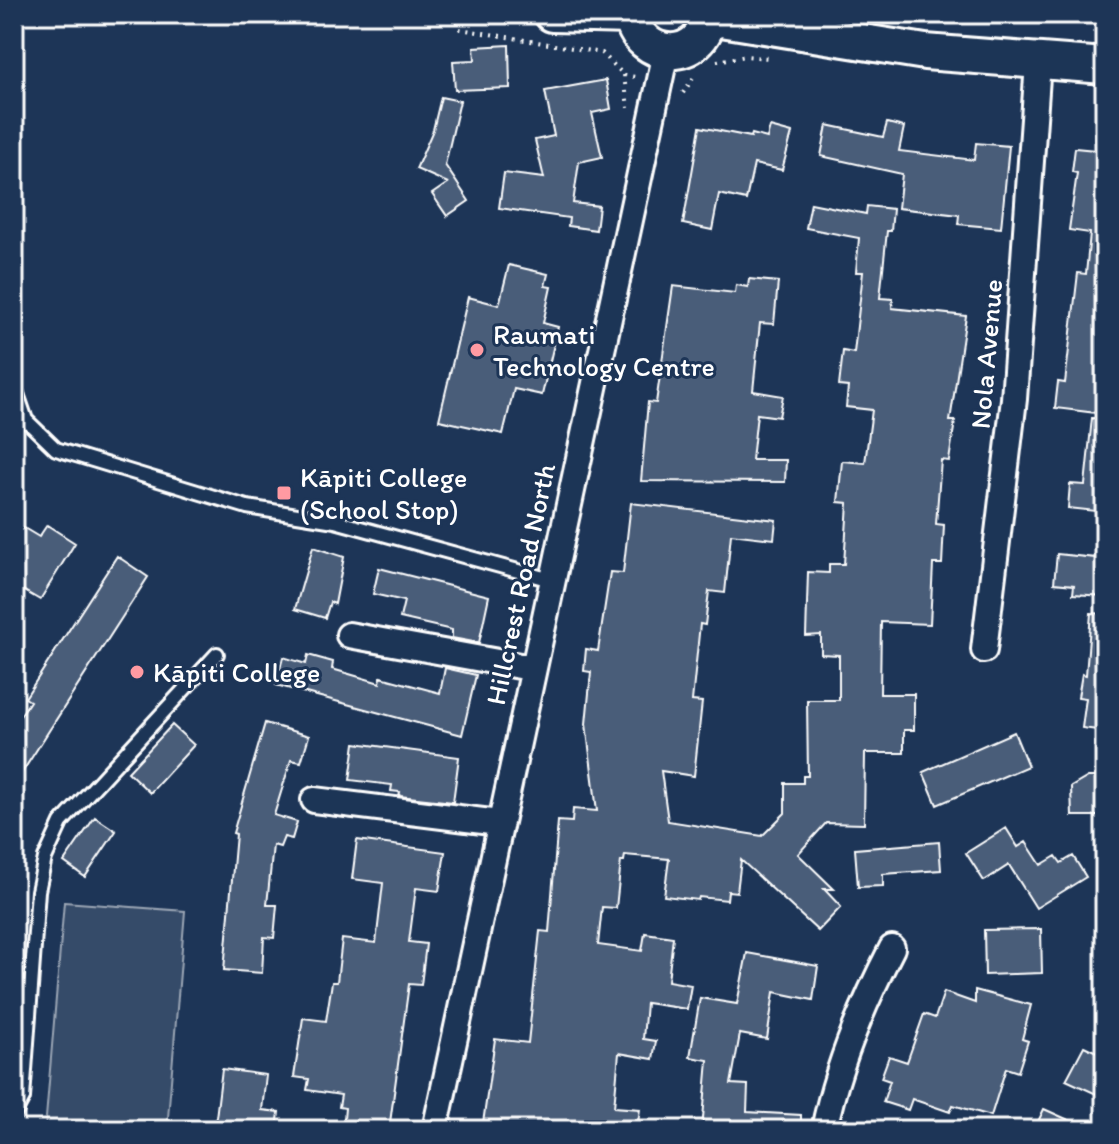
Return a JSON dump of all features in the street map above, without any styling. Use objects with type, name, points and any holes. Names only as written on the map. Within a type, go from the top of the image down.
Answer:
[{"type":"main road","points":[[552,14],[631,15],[638,36],[646,44],[666,52],[679,52],[700,39],[709,16],[925,52],[1105,66]]},
{"type":"street","name":"Hillcrest Road North","points":[[435,1130],[531,668],[666,52]]},
{"type":"street","name":"Nola Avenue","points":[[984,650],[1014,399],[1038,63]]},
{"type":"street","points":[[349,635],[531,668]]},
{"type":"street","points":[[314,800],[499,823]]},
{"type":"street","points":[[824,1130],[841,1064],[864,1001],[892,948]]},
{"type":"lane","points":[[14,385],[26,420],[56,449],[232,503],[335,521],[551,580]]},
{"type":"lane","points":[[14,1115],[23,1098],[38,891],[45,858],[61,823],[217,654]]},
{"type":"path","points":[[950,14],[956,27]]},
{"type":"path","points":[[453,15],[460,29],[602,53],[624,75],[632,77]]},
{"type":"path","points":[[704,67],[730,58],[773,59]]},
{"type":"path","points":[[680,105],[682,93],[698,73]]},
{"type":"path","points":[[624,75],[631,115]]},
{"type":"shaded area","points":[[64,902],[185,911],[167,1130],[45,1130]]},
{"type":"building","points":[[509,45],[510,88],[455,90],[453,61],[475,60],[474,47]]},
{"type":"building","points":[[606,80],[611,109],[592,113],[602,157],[579,162],[573,203],[599,206],[596,230],[568,226],[569,218],[499,208],[504,173],[544,178],[535,140],[554,136],[545,91]]},
{"type":"building","points":[[441,97],[460,101],[445,165],[469,201],[447,216],[432,194],[448,183],[416,169],[433,130]]},
{"type":"building","points":[[887,123],[904,127],[899,151],[974,160],[976,143],[1009,146],[1001,228],[958,224],[959,215],[898,208],[902,174],[821,156],[827,125],[883,137]]},
{"type":"building","points":[[700,127],[751,137],[752,134],[767,138],[770,127],[792,133],[782,170],[754,164],[746,200],[719,194],[712,230],[683,224]]},
{"type":"building","points":[[1075,148],[1105,151],[1105,414],[1055,408],[1058,382],[1065,383],[1078,273],[1086,274],[1090,233],[1069,230],[1077,173],[1072,172]]},
{"type":"building","points":[[811,203],[866,214],[867,206],[893,209],[891,231],[887,231],[880,298],[893,299],[892,308],[966,316],[950,421],[955,421],[949,461],[941,460],[936,524],[944,525],[942,564],[933,564],[930,624],[881,622],[880,694],[914,694],[914,730],[904,730],[904,753],[865,753],[864,824],[826,823],[798,854],[834,889],[824,889],[841,907],[818,931],[741,860],[737,892],[728,891],[727,900],[699,897],[698,900],[664,896],[669,859],[625,855],[624,861],[621,861],[616,908],[602,907],[598,945],[642,951],[645,933],[673,937],[668,981],[691,985],[687,1009],[646,1003],[643,1039],[656,1041],[653,1059],[619,1053],[614,1107],[640,1109],[637,1130],[482,1130],[495,1039],[528,1043],[540,931],[549,932],[558,821],[572,822],[573,809],[597,811],[586,724],[591,672],[584,671],[586,649],[598,651],[610,572],[623,573],[631,503],[776,520],[774,539],[731,534],[725,593],[709,591],[705,625],[700,624],[692,701],[702,702],[694,776],[661,771],[668,821],[762,836],[785,813],[785,783],[803,783],[803,776],[808,776],[807,700],[839,700],[839,655],[821,654],[821,635],[806,636],[808,572],[829,573],[829,564],[844,564],[848,503],[838,502],[842,461],[865,463],[872,410],[846,407],[848,387],[839,386],[843,351],[854,353],[863,272],[856,272],[859,238],[806,228]]},
{"type":"building","points":[[509,265],[548,274],[545,286],[551,287],[543,323],[558,327],[542,395],[514,389],[503,434],[439,420],[468,297],[499,305]]},
{"type":"building","points":[[749,279],[778,282],[774,324],[760,323],[753,391],[783,396],[779,417],[757,414],[752,460],[786,460],[785,482],[641,481],[648,402],[656,403],[673,286],[735,293],[736,285],[748,287]]},
{"type":"building","points":[[1092,418],[1105,419],[1105,512],[1068,508],[1070,484],[1085,485]]},
{"type":"building","points":[[14,522],[39,537],[47,525],[75,543],[40,600],[14,585]]},
{"type":"building","points":[[313,547],[344,557],[335,604],[330,602],[325,618],[295,609]]},
{"type":"building","points":[[1057,554],[1105,559],[1105,596],[1073,594],[1074,585],[1054,583]]},
{"type":"building","points":[[117,556],[148,577],[14,785],[14,725],[30,701],[25,698]]},
{"type":"building","points":[[379,568],[489,596],[479,643],[452,638],[452,630],[400,618],[404,601],[373,594]]},
{"type":"building","points":[[1091,613],[1105,614],[1105,731],[1082,728],[1086,698],[1078,697],[1082,674],[1086,675]]},
{"type":"building","points":[[308,655],[333,662],[332,669],[380,683],[381,677],[440,693],[445,668],[476,675],[462,735],[276,685],[283,657],[306,664]]},
{"type":"building","points":[[265,723],[309,736],[301,762],[291,760],[274,815],[297,822],[292,839],[284,837],[280,847],[273,845],[267,905],[277,905],[274,938],[264,937],[262,973],[224,970],[236,834],[233,833]]},
{"type":"building","points":[[172,725],[194,745],[150,793],[128,772]]},
{"type":"building","points":[[1014,732],[1028,766],[937,805],[923,772]]},
{"type":"building","points":[[355,743],[459,757],[453,802],[399,796],[400,792],[391,791],[392,785],[350,780]]},
{"type":"building","points":[[1088,777],[1105,777],[1105,816],[1072,816],[1071,787]]},
{"type":"building","points":[[95,817],[116,831],[85,877],[64,862]]},
{"type":"building","points":[[1006,828],[1018,847],[1026,842],[1041,865],[1056,856],[1061,863],[1073,856],[1086,877],[1036,908],[1009,865],[984,881],[966,853]]},
{"type":"building","points":[[357,840],[445,852],[439,891],[416,888],[409,942],[426,944],[421,985],[409,984],[389,1130],[343,1130],[345,1108],[339,1107],[341,1095],[307,1090],[309,1079],[294,1077],[303,1018],[326,1021],[332,982],[337,982],[342,939],[376,943],[383,883],[352,879]]},
{"type":"building","points":[[939,842],[941,870],[883,874],[883,886],[858,887],[855,849]]},
{"type":"building","points":[[1041,929],[1042,973],[985,975],[984,930]]},
{"type":"building","points":[[747,953],[818,966],[813,1000],[774,992],[767,1039],[740,1034],[731,1084],[748,1085],[747,1112],[801,1115],[801,1130],[702,1130],[708,1060],[690,1057],[700,998],[737,1004]]},
{"type":"building","points":[[975,990],[1031,1005],[1022,1039],[1028,1041],[1018,1072],[1006,1068],[991,1116],[953,1105],[950,1112],[912,1099],[908,1110],[883,1102],[890,1081],[881,1078],[889,1056],[907,1062],[924,1014],[935,1018],[944,992],[975,1003]]},
{"type":"building","points":[[1084,1046],[1103,1055],[1099,1064],[1105,1067],[1105,1098],[1066,1080]]},
{"type":"building","points":[[222,1069],[266,1075],[262,1110],[279,1112],[277,1130],[215,1126]]},
{"type":"building","points":[[1044,1109],[1091,1130],[1034,1130]]},
{"type":"place","name":"Raumati Technology Centre","points":[[477,350]]},
{"type":"place","name":"Kāpiti College (School Stop)","points":[[284,493]]},
{"type":"place","name":"Kāpiti College","points":[[137,672]]}]
